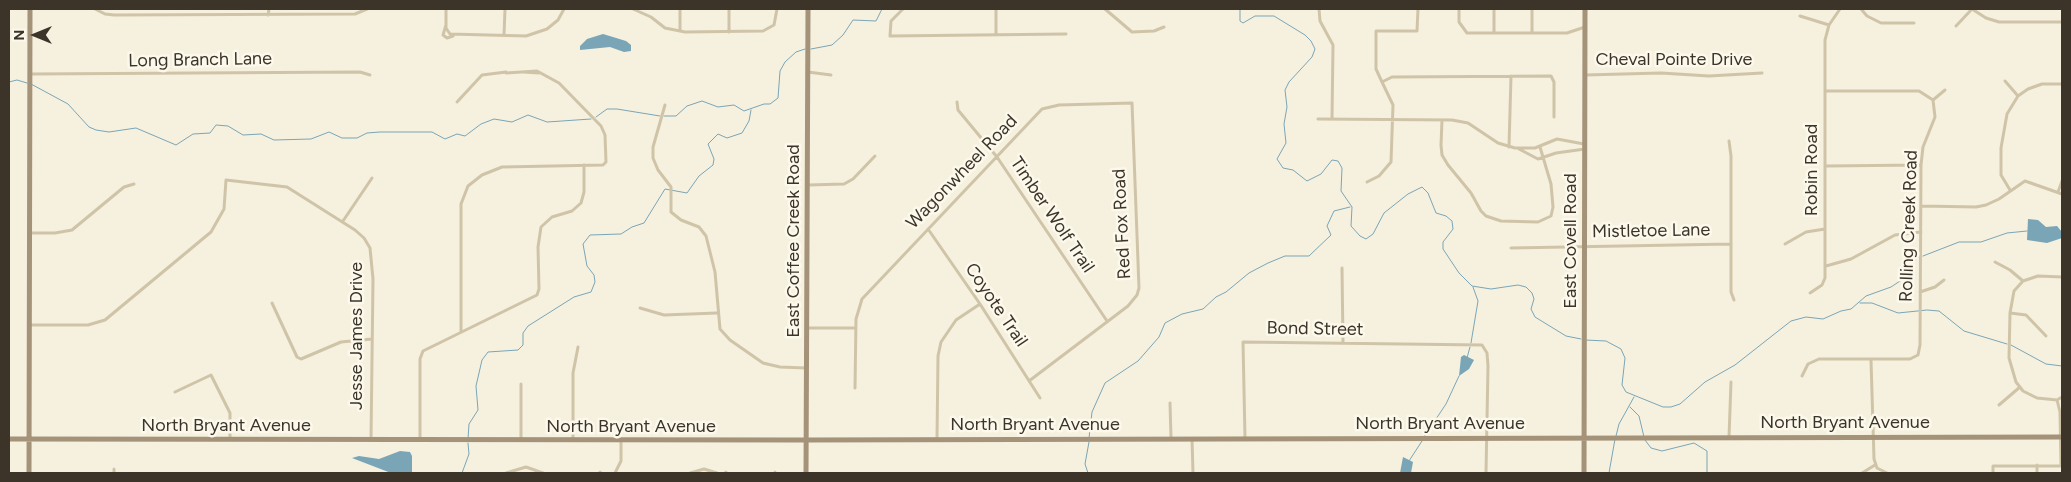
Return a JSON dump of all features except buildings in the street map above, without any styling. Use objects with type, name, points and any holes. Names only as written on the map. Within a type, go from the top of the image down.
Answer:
[{"type":"street","points":[[29,473],[30,9]]},
{"type":"street","points":[[95,9],[105,14],[114,15],[355,14],[367,9]]},
{"type":"street","points":[[268,15],[269,9]]},
{"type":"street","points":[[446,9],[448,33],[454,35],[539,33],[555,24],[564,9]]},
{"type":"street","points":[[504,35],[505,9]]},
{"type":"street","points":[[633,9],[651,17],[665,28],[680,31],[729,32],[763,31],[774,25],[777,9]]},
{"type":"street","points":[[680,9],[680,31]]},
{"type":"street","points":[[729,9],[729,32]]},
{"type":"street","name":"East Coffee Creek Road","points":[[806,473],[808,9]]},
{"type":"street","points":[[903,9],[892,19],[890,36],[1066,34]]},
{"type":"street","points":[[996,9],[996,35]]},
{"type":"street","points":[[1105,9],[1132,32],[1154,31],[1164,27]]},
{"type":"street","points":[[1319,9],[1320,21],[1333,45],[1332,119]]},
{"type":"street","points":[[1367,182],[1380,176],[1391,162],[1393,105],[1376,69],[1376,31],[1417,31],[1418,9]]},
{"type":"street","points":[[1459,9],[1459,22],[1467,33],[1567,33],[1585,27]]},
{"type":"street","points":[[1494,9],[1494,33]]},
{"type":"street","points":[[1532,9],[1532,33]]},
{"type":"street","name":"East Covell Road","points":[[1584,473],[1585,9]]},
{"type":"street","name":"Robin Road","points":[[1810,293],[1822,284],[1826,266],[1825,40],[1829,25],[1840,9]]},
{"type":"street","points":[[1861,9],[1867,16],[1881,23],[1914,23]]},
{"type":"street","points":[[1956,26],[1972,9],[1991,20],[2007,23],[2062,22]]},
{"type":"street","points":[[1800,16],[1829,25]]},
{"type":"street","points":[[446,25],[442,35],[447,38],[454,35]]},
{"type":"street","name":"Long Branch Lane","points":[[30,74],[360,72],[370,75]]},
{"type":"street","points":[[457,102],[480,78],[506,72],[540,73],[559,83],[601,126],[605,142],[606,163],[502,167],[482,175],[468,186],[461,204],[461,331]]},
{"type":"street","points":[[808,72],[830,75]]},
{"type":"street","name":"Cheval Pointe Drive","points":[[1586,74],[1661,73],[1710,76],[1762,73]]},
{"type":"street","points":[[1382,82],[1399,75],[1551,76],[1554,82],[1554,117]]},
{"type":"street","points":[[1509,147],[1511,76]]},
{"type":"street","points":[[2005,81],[2018,96]]},
{"type":"street","points":[[2010,190],[2001,175],[2001,148],[2006,114],[2018,96],[2028,89],[2042,84],[2062,84]]},
{"type":"street","points":[[1826,91],[1919,91],[1933,100],[1946,90]]},
{"type":"street","name":"Rolling Creek Road","points":[[1871,360],[1910,359],[1918,355],[1920,344],[1921,165],[1924,147],[1935,117],[1933,100]]},
{"type":"street","name":"Timber Wolf Trail","points":[[957,102],[958,110],[996,157],[1107,320]]},
{"type":"street","name":"Wagonwheel Road","points":[[855,388],[856,328],[860,305],[866,293],[1042,109],[1059,105],[1132,103]]},
{"type":"street","name":"Red Fox Road","points":[[1029,381],[1107,320],[1128,306],[1137,295],[1139,288],[1132,103]]},
{"type":"street","points":[[665,105],[652,147],[653,158],[658,170],[670,183],[671,212],[681,220],[699,227],[706,236],[716,272],[717,313],[720,329],[725,336],[757,359],[774,366],[807,368]]},
{"type":"street","points":[[1318,120],[1442,120],[1468,122],[1491,139],[1509,147],[1519,149],[1540,147],[1557,139],[1585,146]]},
{"type":"street","points":[[1442,120],[1442,155],[1486,216],[1500,221],[1538,222],[1549,218],[1553,199],[1549,174],[1540,147]]},
{"type":"street","points":[[1729,140],[1732,156],[1731,292],[1734,300]]},
{"type":"street","points":[[1519,149],[1532,158],[1585,146]]},
{"type":"street","points":[[808,185],[833,185],[848,182],[875,156]]},
{"type":"street","points":[[420,440],[420,356],[428,347],[537,295],[539,290],[538,247],[541,227],[552,217],[572,211],[581,203],[584,192],[584,165]]},
{"type":"street","points":[[1826,166],[1921,165]]},
{"type":"street","points":[[343,221],[372,178]]},
{"type":"street","name":"Jesse James Drive","points":[[29,325],[93,325],[110,316],[211,232],[224,209],[226,180],[287,187],[343,221],[364,238],[371,253],[371,440]]},
{"type":"street","points":[[1921,206],[1976,207],[1999,200],[2021,183],[2029,182],[2060,193],[2062,181]]},
{"type":"street","points":[[30,233],[55,233],[72,230],[124,187],[134,184]]},
{"type":"street","name":"Coyote Trail","points":[[928,229],[980,304],[1040,398]]},
{"type":"street","points":[[1785,244],[1806,232],[1825,229]]},
{"type":"street","points":[[1826,266],[1845,262],[1896,235],[1921,232]]},
{"type":"street","name":"Mistletoe Lane","points":[[1511,248],[1584,245],[1731,244]]},
{"type":"street","points":[[1995,262],[2010,270],[2023,281]]},
{"type":"street","points":[[1342,268],[1343,343]]},
{"type":"street","points":[[2062,277],[2038,276],[2023,281],[2014,291],[2010,313],[2009,358],[2013,374],[2020,387],[2037,398],[2056,400],[2062,397]]},
{"type":"street","points":[[1920,292],[1935,287],[1944,280]]},
{"type":"street","points":[[272,303],[297,357],[301,359],[341,342],[372,339]]},
{"type":"street","points":[[937,440],[938,356],[940,342],[956,320],[980,304]]},
{"type":"street","points":[[640,308],[672,315],[717,313]]},
{"type":"street","points":[[2010,313],[2026,315],[2046,336]]},
{"type":"street","points":[[807,328],[856,328]]},
{"type":"street","name":"Bond Street","points":[[1245,438],[1243,342],[1482,345],[1487,353],[1488,366],[1486,438]]},
{"type":"street","points":[[573,440],[573,373],[578,346]]},
{"type":"street","points":[[1802,376],[1808,364],[1819,359],[1871,360],[1872,437],[1875,465]]},
{"type":"street","points":[[175,392],[211,375],[230,413],[230,440]]},
{"type":"street","points":[[1729,437],[1731,382]]},
{"type":"street","points":[[521,384],[522,440]]},
{"type":"street","points":[[1999,405],[2020,387]]},
{"type":"street","points":[[1993,473],[1993,466],[2061,466],[2060,412],[2056,400]]},
{"type":"street","points":[[1170,403],[1171,438]]},
{"type":"street","points":[[1192,438],[1193,473]]},
{"type":"street","points":[[1486,438],[1486,473]]},
{"type":"street","name":"North Bryant Avenue","points":[[9,439],[2061,438]]},
{"type":"street","points":[[614,473],[621,461],[621,440]]},
{"type":"street","points":[[1862,473],[1875,465]]},
{"type":"street","points":[[1875,465],[1887,473]]},
{"type":"street","points":[[2037,465],[2037,473]]},
{"type":"street","points":[[506,473],[526,467],[543,473]]},
{"type":"street","points":[[690,473],[704,469],[717,473]]},
{"type":"water","points":[[603,34],[626,41],[631,45],[631,51],[624,52],[610,47],[580,50],[580,46],[587,39]]},
{"type":"water","points":[[2028,219],[2038,220],[2046,227],[2057,226],[2062,232],[2062,238],[2047,243],[2027,240]]},
{"type":"water","points":[[1464,355],[1474,360],[1469,369],[1459,376],[1461,357]]},
{"type":"water","points":[[400,451],[410,452],[412,456],[412,473],[391,473],[352,458],[359,456],[379,459]]},
{"type":"water","points":[[1403,457],[1413,462],[1411,473],[1400,473]]},
{"type":"waterway","points":[[811,49],[832,45],[843,35],[853,20],[876,21],[882,9]]},
{"type":"waterway","points":[[1240,9],[1240,21],[1243,23],[1255,16],[1274,16],[1305,35],[1315,49],[1312,57],[1289,82],[1285,90],[1287,107],[1284,124],[1286,143],[1277,159],[1283,168],[1293,170],[1307,181],[1321,174],[1332,160],[1338,161],[1342,168],[1341,191],[1352,207],[1351,226],[1360,236],[1366,239],[1373,234],[1384,213],[1408,194],[1422,187],[1428,193],[1436,213],[1446,216],[1452,221],[1453,229],[1443,242],[1443,249],[1459,273],[1472,286],[1491,289],[1518,285],[1526,287],[1532,293],[1534,299],[1531,309],[1535,317],[1566,336],[1581,339]]},
{"type":"waterway","points":[[664,116],[676,116],[687,106],[702,101],[718,107],[734,105],[744,111],[764,104],[770,104],[778,98],[780,71],[785,62],[796,52],[805,49]]},
{"type":"waterway","points":[[9,82],[17,80],[27,83]]},
{"type":"waterway","points":[[31,84],[68,104],[89,127],[96,130],[109,132],[136,128],[176,145],[193,134],[210,133],[216,125],[228,126],[243,135],[261,134],[274,140],[311,139],[329,132],[342,138],[357,138],[367,133],[380,132],[432,132],[445,139],[457,134],[465,136],[481,124],[494,119],[512,122],[528,115],[547,122],[591,119]]},
{"type":"waterway","points":[[596,117],[607,109],[660,116]]},
{"type":"waterway","points":[[468,439],[469,424],[478,410],[476,386],[482,360],[488,352],[518,350],[523,345],[523,333],[528,326],[574,297],[591,292],[595,282],[594,275],[587,266],[583,244],[590,235],[621,234],[632,227],[644,223],[665,189],[687,193],[699,176],[713,165],[714,159],[708,144],[718,134],[727,138],[742,133],[749,121],[751,110]]},
{"type":"waterway","points":[[1089,438],[1092,412],[1105,383],[1138,361],[1159,337],[1165,323],[1182,314],[1203,309],[1249,273],[1268,263],[1285,256],[1309,256],[1331,235],[1327,226],[1334,211],[1350,207]]},
{"type":"waterway","points":[[1923,256],[1959,242],[1981,242],[2007,233],[2027,231]]},
{"type":"waterway","points":[[1585,340],[1606,341],[1621,349],[1625,358],[1622,385],[1626,392],[1663,407],[1671,407],[1680,404],[1705,382],[1735,365],[1791,321],[1806,317],[1823,319],[1851,309],[1866,296],[1891,287],[1906,277],[1913,262],[1919,257]]},
{"type":"waterway","points":[[1471,343],[1478,301],[1473,287]]},
{"type":"waterway","points":[[1860,303],[1872,303],[1898,313],[1927,310],[1939,311],[1964,331],[2007,344]]},
{"type":"waterway","points":[[2011,345],[2046,364],[2062,366]]},
{"type":"waterway","points":[[1467,358],[1470,347]]},
{"type":"waterway","points":[[1424,437],[1446,404],[1459,376]]},
{"type":"waterway","points":[[1616,436],[1619,424],[1634,397]]},
{"type":"waterway","points":[[1630,407],[1639,416],[1644,437]]},
{"type":"waterway","points":[[1609,473],[1615,439]]},
{"type":"waterway","points":[[1645,440],[1651,448],[1662,451],[1694,443],[1707,451],[1707,473]]},
{"type":"waterway","points":[[1409,461],[1422,441]]},
{"type":"waterway","points":[[1088,473],[1085,464],[1089,442]]},
{"type":"waterway","points":[[462,473],[469,454],[468,443]]}]
